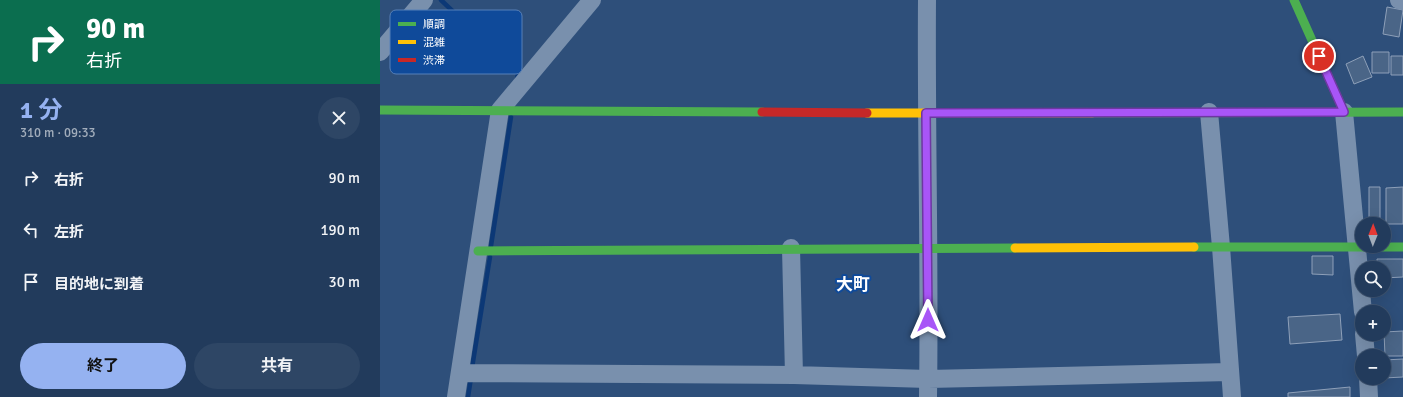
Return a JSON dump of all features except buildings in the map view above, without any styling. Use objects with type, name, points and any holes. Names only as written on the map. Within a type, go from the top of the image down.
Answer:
[{"type":"street","points":[[416,10],[424,0]]},
{"type":"street","points":[[456,397],[500,110],[592,0]]},
{"type":"street","points":[[928,0],[926,113],[928,397]]},
{"type":"street","points":[[1294,0],[1344,112],[1355,218]]},
{"type":"street","points":[[1399,0],[1403,1]]},
{"type":"street","points":[[380,52],[390,40]]},
{"type":"street","points":[[380,110],[926,113],[1403,112]]},
{"type":"street","points":[[1209,112],[1232,397]]},
{"type":"street","points":[[478,251],[791,248],[1355,247]]},
{"type":"street","points":[[1391,247],[1403,247]]},
{"type":"street","points":[[791,248],[794,376]]},
{"type":"street","points":[[1358,253],[1362,305]]},
{"type":"street","points":[[460,373],[794,376],[928,379],[1229,372]]},
{"type":"street","points":[[1368,385],[1369,397]]},
{"type":"waterway","points":[[441,0],[452,10]]},
{"type":"waterway","points":[[517,80],[518,74]]},
{"type":"waterway","points":[[491,246],[511,117]]},
{"type":"waterway","points":[[472,368],[490,257]]},
{"type":"waterway","points":[[468,397],[471,378]]},
{"type":"traffic: fast","points":[[1294,0],[1344,112]]},
{"type":"traffic: fast","points":[[380,110],[762,112]]},
{"type":"traffic: fast","points":[[1092,113],[1403,112]]},
{"type":"traffic: fast","points":[[1194,247],[1403,247]]},
{"type":"traffic: fast","points":[[478,251],[1015,248]]},
{"type":"traffic: slow","points":[[867,113],[1092,113]]},
{"type":"traffic: slow","points":[[1015,248],[1194,247]]},
{"type":"traffic: jam","points":[[762,112],[867,113]]},
{"type":"district","name":"大町","points":[[853,284]]},
{"type":"route","points":[[928,320],[926,113],[1344,112],[1319,56]]}]
